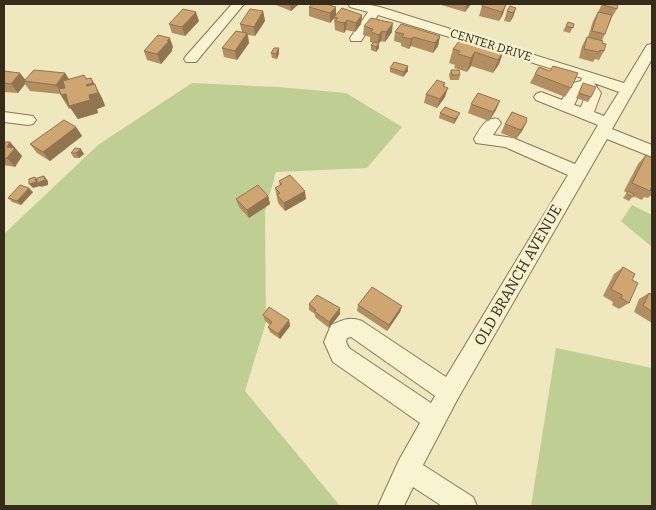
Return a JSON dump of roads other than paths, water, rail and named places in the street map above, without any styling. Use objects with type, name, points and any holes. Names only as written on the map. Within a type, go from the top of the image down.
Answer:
[{"type":"street","points":[[191,58],[238,4]]},
{"type":"street","name":"CENTER DRIVE","points":[[354,4],[588,80],[628,90]]},
{"type":"street","name":"OLD BRANCH AVENUE","points":[[391,506],[408,469],[449,392],[652,48]]},
{"type":"street","points":[[566,107],[575,87],[588,80],[594,93],[586,115]]},
{"type":"street","points":[[541,98],[586,115],[652,151]]},
{"type":"street","points":[[4,117],[28,120]]},
{"type":"street","points":[[492,123],[482,139],[507,142],[578,172]]},
{"type":"street","points":[[434,420],[341,355],[335,342],[338,332],[349,327],[355,328],[449,392]]},
{"type":"street","points":[[408,469],[464,506]]},
{"type":"lane","points":[[356,38],[376,10]]}]
